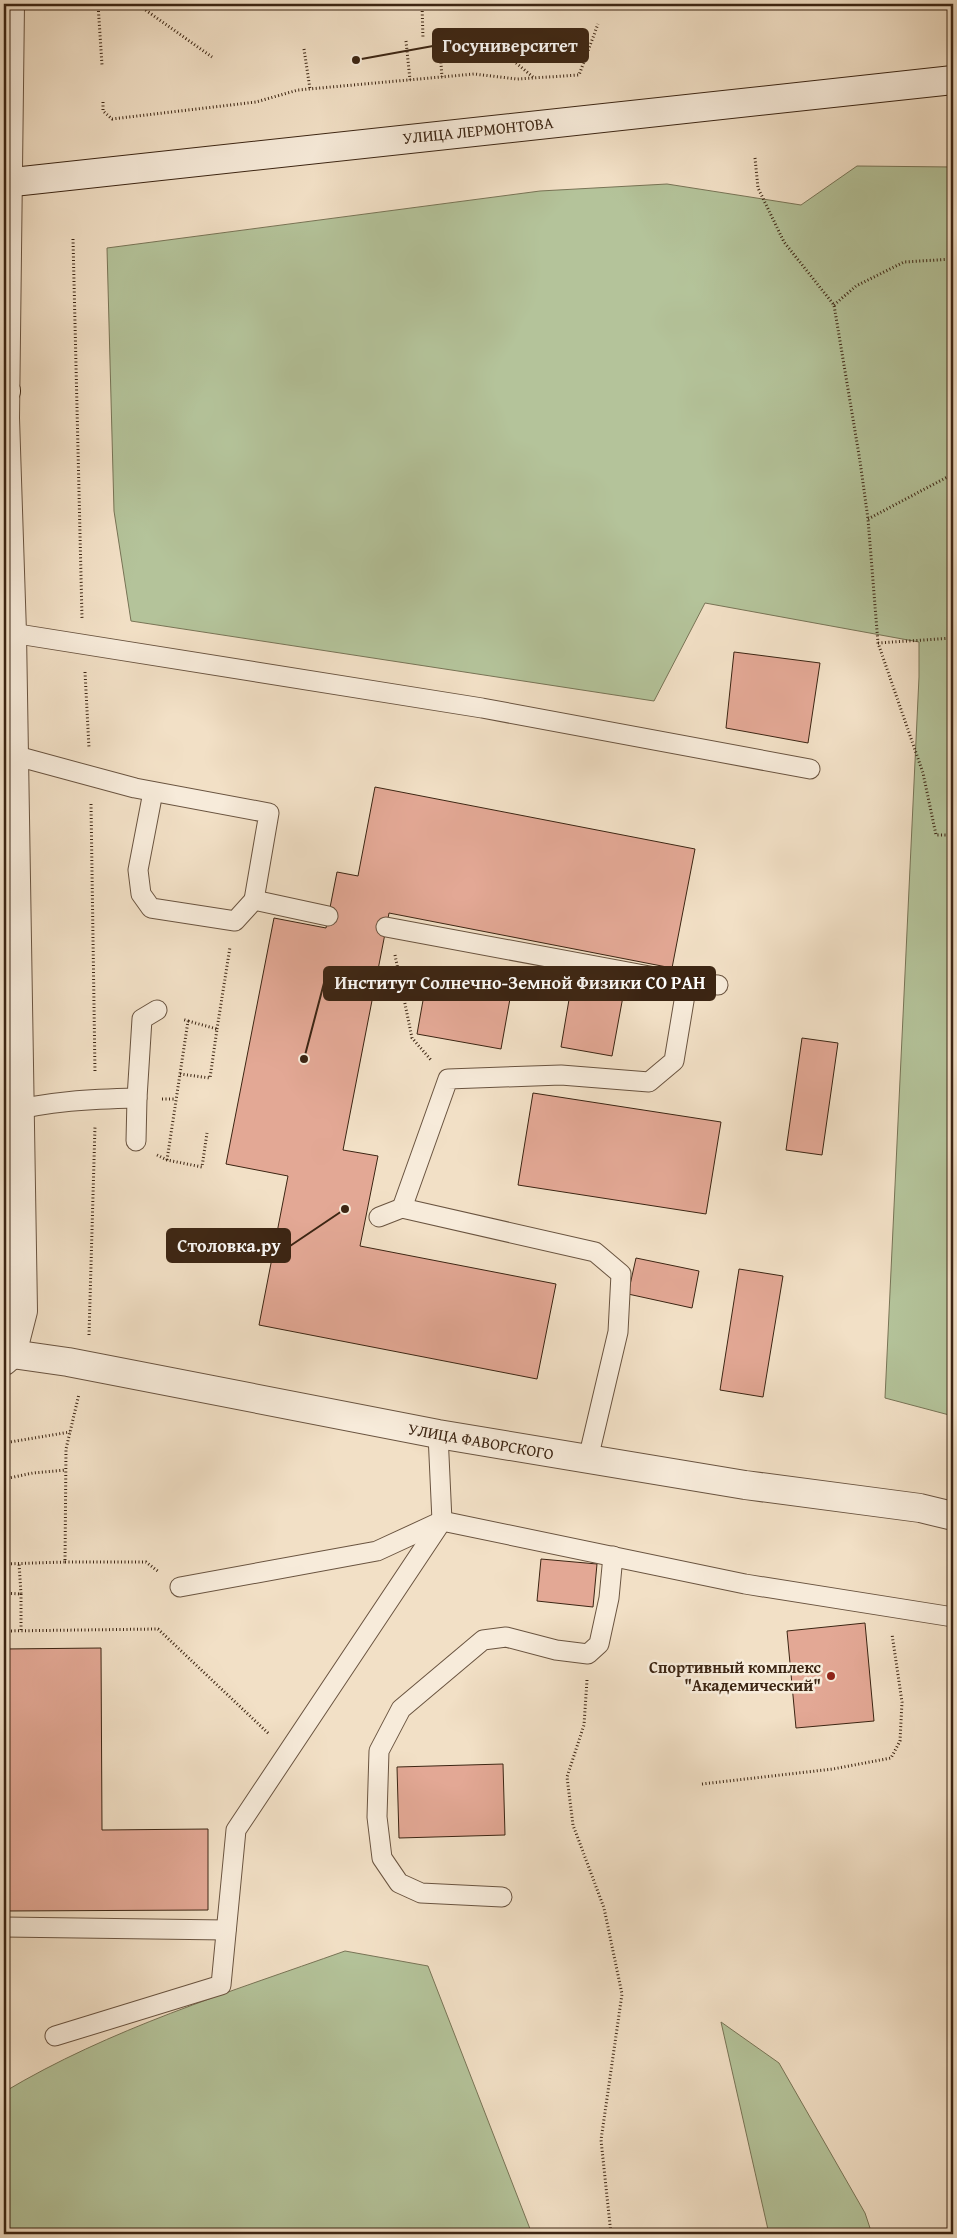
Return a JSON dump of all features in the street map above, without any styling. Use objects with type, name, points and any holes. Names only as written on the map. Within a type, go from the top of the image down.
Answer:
[{"type":"street","points":[[8,1357],[22,1311],[12,1111],[12,633],[5,418],[6,182],[10,4]]},
{"type":"street","name":"УЛИЦА ЛЕРМОНТОВА","points":[[6,182],[953,80]]},
{"type":"street","name":"УЛИЦА ФАВОРСКОГО","points":[[8,1357],[68,1362],[438,1434],[745,1485],[920,1508],[953,1516]]},
{"type":"lane","points":[[12,633],[482,708],[810,768]]},
{"type":"lane","points":[[13,755],[154,792],[269,813],[254,900],[235,921],[151,908],[140,894],[138,870],[154,792]]},
{"type":"lane","points":[[254,900],[328,916]]},
{"type":"lane","points":[[391,928],[687,983],[718,985]]},
{"type":"lane","points":[[402,1208],[448,1079],[562,1075],[649,1082],[674,1061],[687,983]]},
{"type":"lane","points":[[136,1141],[142,1019],[157,1010]]},
{"type":"lane","points":[[12,1111],[96,1099],[137,1098]]},
{"type":"lane","points":[[379,1216],[402,1208],[595,1252],[621,1274],[618,1332],[588,1459]]},
{"type":"lane","points":[[55,2036],[221,1985],[236,1830],[442,1521],[438,1434]]},
{"type":"lane","points":[[180,1587],[377,1551],[442,1521],[745,1584],[953,1616]]},
{"type":"lane","points":[[502,1897],[421,1893],[398,1883],[382,1858],[377,1817],[379,1751],[401,1709],[483,1640],[506,1637],[556,1650],[588,1654],[599,1644],[608,1598],[613,1556]]},
{"type":"lane","points":[[4,1926],[226,1930]]},
{"type":"path","points":[[98,4],[102,65]]},
{"type":"path","points":[[137,4],[212,57]]},
{"type":"path","points":[[422,4],[423,39]]},
{"type":"path","points":[[743,4],[743,11]]},
{"type":"path","points":[[102,102],[102,112],[112,119],[256,102],[298,90],[474,74],[517,79],[580,75],[598,24]]},
{"type":"path","points":[[481,34],[534,78]]},
{"type":"path","points":[[439,38],[442,77]]},
{"type":"path","points":[[406,41],[410,80]]},
{"type":"path","points":[[304,49],[310,89]]},
{"type":"path","points":[[755,158],[758,188],[784,242],[834,305],[868,519],[878,643],[923,773],[936,835],[953,835]]},
{"type":"path","points":[[834,305],[856,286],[904,262],[953,259]]},
{"type":"path","points":[[868,519],[953,474]]},
{"type":"path","points":[[878,643],[953,638]]},
{"type":"path","points":[[391,928],[394,957],[412,1038],[448,1079]]},
{"type":"path","points":[[180,1074],[210,1078],[231,938]]},
{"type":"path","points":[[157,1010],[217,1029]]},
{"type":"path","points":[[167,1160],[188,1021]]},
{"type":"path","points":[[136,1141],[167,1160],[202,1167],[207,1133]]},
{"type":"path","points":[[65,1562],[66,1449],[81,1386]]},
{"type":"path","points":[[4,1443],[70,1432]]},
{"type":"path","points":[[4,1479],[33,1473],[66,1470]]},
{"type":"path","points":[[4,1564],[146,1562],[180,1587]]},
{"type":"path","points":[[19,1563],[21,1631]]},
{"type":"path","points":[[4,1593],[21,1594]]},
{"type":"path","points":[[702,1784],[833,1769],[891,1758],[900,1740],[902,1702],[889,1606]]},
{"type":"path","points":[[4,1631],[158,1629],[288,1752]]},
{"type":"path","points":[[588,1654],[584,1725],[567,1777],[573,1825],[604,1908],[622,1994],[601,2140],[611,2234]]},
{"type":"green space","points":[[857,166],[953,167],[953,1416],[885,1398],[919,677],[919,642],[705,603],[654,701],[131,621],[114,511],[107,248],[540,191],[667,184],[801,205]]},
{"type":"green space","points":[[345,1951],[428,1966],[532,2234],[4,2234],[4,2092],[85,2049],[171,2013]]},
{"type":"green space","points":[[721,2022],[779,2063],[865,2213],[872,2234],[769,2234]]},
{"type":"building","points":[[734,652],[820,663],[808,743],[726,728]]},
{"type":"building","points":[[375,787],[695,849],[672,968],[389,913],[343,1150],[378,1156],[360,1246],[556,1284],[537,1379],[259,1325],[288,1176],[226,1164],[274,918],[326,928],[337,872],[358,876]]},
{"type":"building","points":[[429,967],[513,982],[501,1049],[417,1034]]},
{"type":"building","points":[[572,982],[624,991],[612,1056],[561,1047]]},
{"type":"building","points":[[802,1038],[838,1043],[822,1155],[786,1150]]},
{"type":"building","points":[[533,1093],[721,1122],[706,1214],[518,1185]]},
{"type":"building","points":[[636,1258],[699,1271],[692,1308],[628,1294]]},
{"type":"building","points":[[739,1269],[783,1276],[763,1397],[720,1390]]},
{"type":"building","points":[[541,1559],[597,1564],[593,1607],[537,1601]]},
{"type":"building","name":"Спортивный комплекс \"Академический\"","points":[[865,1623],[874,1721],[796,1728],[787,1631]]},
{"type":"building","points":[[101,1648],[102,1830],[208,1829],[208,1910],[4,1911],[4,1649]]},
{"type":"building","points":[[503,1764],[505,1835],[399,1838],[397,1767]]},
{"type":"place","name":"Госуниверситет","points":[[356,60]]},
{"type":"place","name":"Институт Солнечно-Земной Физики СО РАН","points":[[304,1059]]},
{"type":"place","name":"Столовка.ру","points":[[345,1209]]},
{"type":"place","name":"Спортивный комплекс \"Академический\"","points":[[831,1676]]}]
